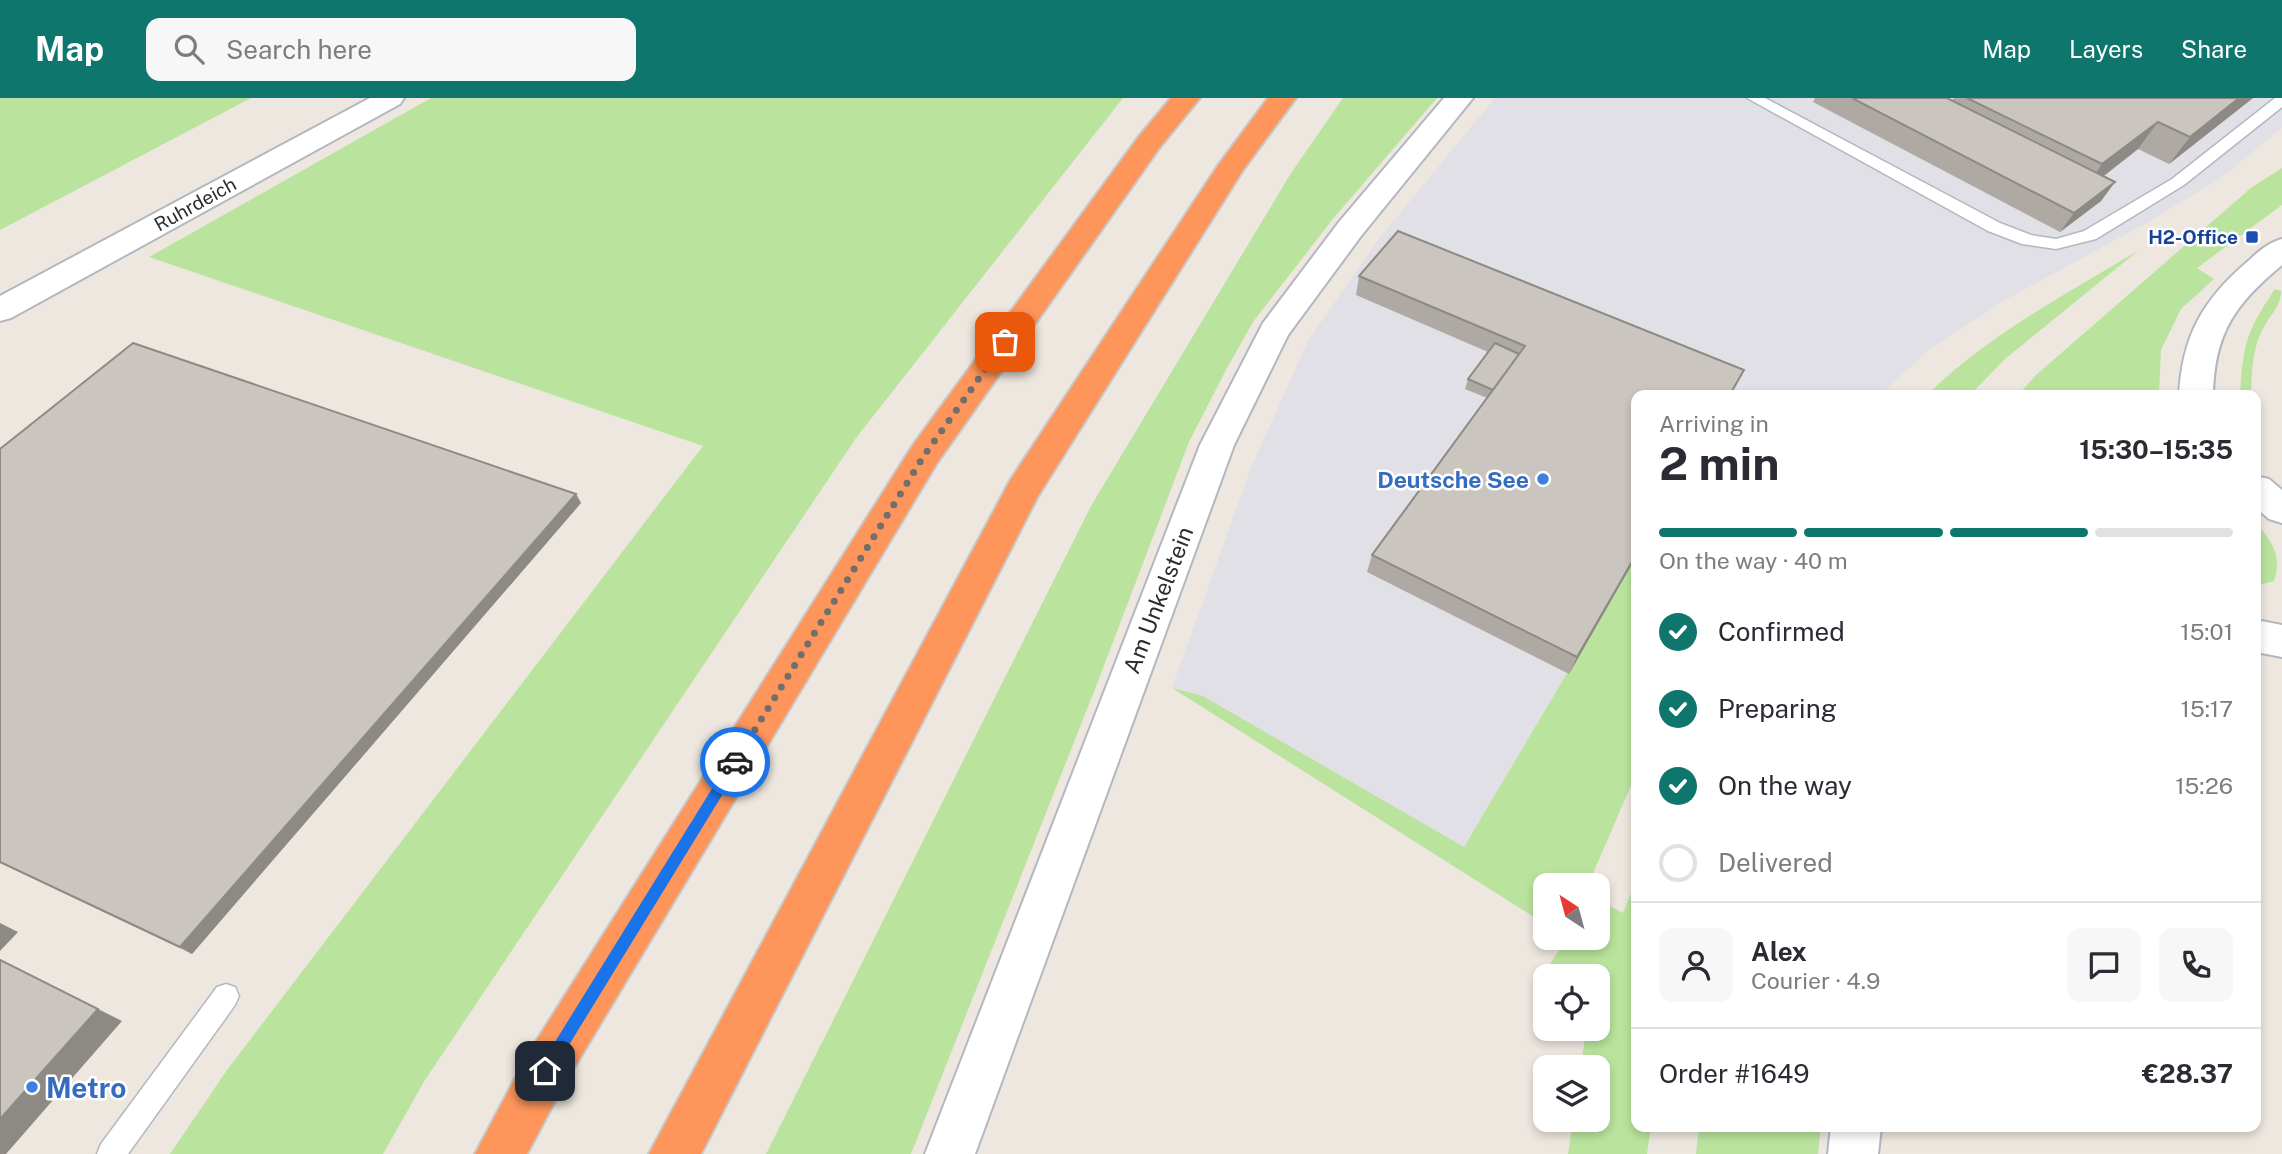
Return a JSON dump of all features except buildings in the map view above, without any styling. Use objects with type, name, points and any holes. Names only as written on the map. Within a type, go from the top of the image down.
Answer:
[{"type":"highway","points":[[500,1154],[552,1059],[925,454],[1150,141],[1186,98]]},
{"type":"highway","points":[[674,1154],[1024,489],[1231,167],[1282,98]]},
{"type":"street","name":"Ruhrdeich","points":[[0,310],[390,98]]},
{"type":"street","name":"Am Unkelstein","points":[[950,1154],[1217,446],[1274,331],[1350,229],[1460,98]]},
{"type":"street","points":[[2196,390],[2198,361],[2213,318],[2233,291],[2282,249]]},
{"type":"street","points":[[2261,493],[2282,509]]},
{"type":"street","points":[[2261,637],[2282,641]]},
{"type":"street","points":[[1853,1154],[1855,1132]]},
{"type":"lane","points":[[1754,98],[1994,228],[2028,240],[2056,244],[2090,235],[2178,182],[2282,100]]},
{"type":"lane","points":[[111,1154],[226,996]]},
{"type":"shaded area","points":[[1495,98],[2282,98],[2282,128],[2222,177],[2147,223],[2003,301],[1930,349],[1885,390],[1631,390],[1631,565],[1464,848],[1203,696],[1172,688],[1252,465],[1308,341],[1376,242]]},
{"type":"green space","points":[[0,98],[251,98],[0,230]]},
{"type":"green space","points":[[431,98],[1123,98],[856,438],[425,1080],[383,1154],[170,1154],[227,1070],[703,446],[149,257]]},
{"type":"green space","points":[[1343,98],[1437,98],[1332,220],[1253,322],[1189,442],[1099,679],[911,1154],[766,1154],[1091,506],[1291,173]]},
{"type":"green space","points":[[2282,168],[2282,205],[2197,268],[2214,279],[2181,309],[2161,350],[2159,390],[2022,390],[2036,375],[2252,187]]},
{"type":"green space","points":[[2139,250],[2005,359],[1975,390],[1932,390],[2002,334]]},
{"type":"green space","points":[[2275,289],[2281,291],[2278,304],[2257,342],[2251,390],[2240,390],[2245,350],[2258,317]]},
{"type":"green space","points":[[2261,529],[2271,543],[2276,557],[2274,581],[2261,585]]},
{"type":"green space","points":[[1631,565],[1631,786],[1593,873],[1533,873],[1533,916],[1172,688],[1203,696],[1464,847]]},
{"type":"green space","points":[[1631,893],[1631,1132],[1650,1132],[1647,1154],[1568,1154],[1571,1132],[1610,1132],[1610,1055],[1583,1055],[1584,1041],[1610,1041],[1610,964],[1550,964],[1559,950],[1610,950],[1610,906],[1623,913]]},
{"type":"green space","points":[[1698,1132],[1820,1132],[1818,1154],[1696,1154]]},
{"type":"way so far","points":[[735,762],[925,454],[1005,342]]},
{"type":"place","name":"H2-Office","points":[[2252,237]]},
{"type":"place","name":"Deutsche See","points":[[1543,479]]},
{"type":"place","name":"Metro","points":[[32,1087]]},
{"type":"route","points":[[545,1071],[735,762]]}]
